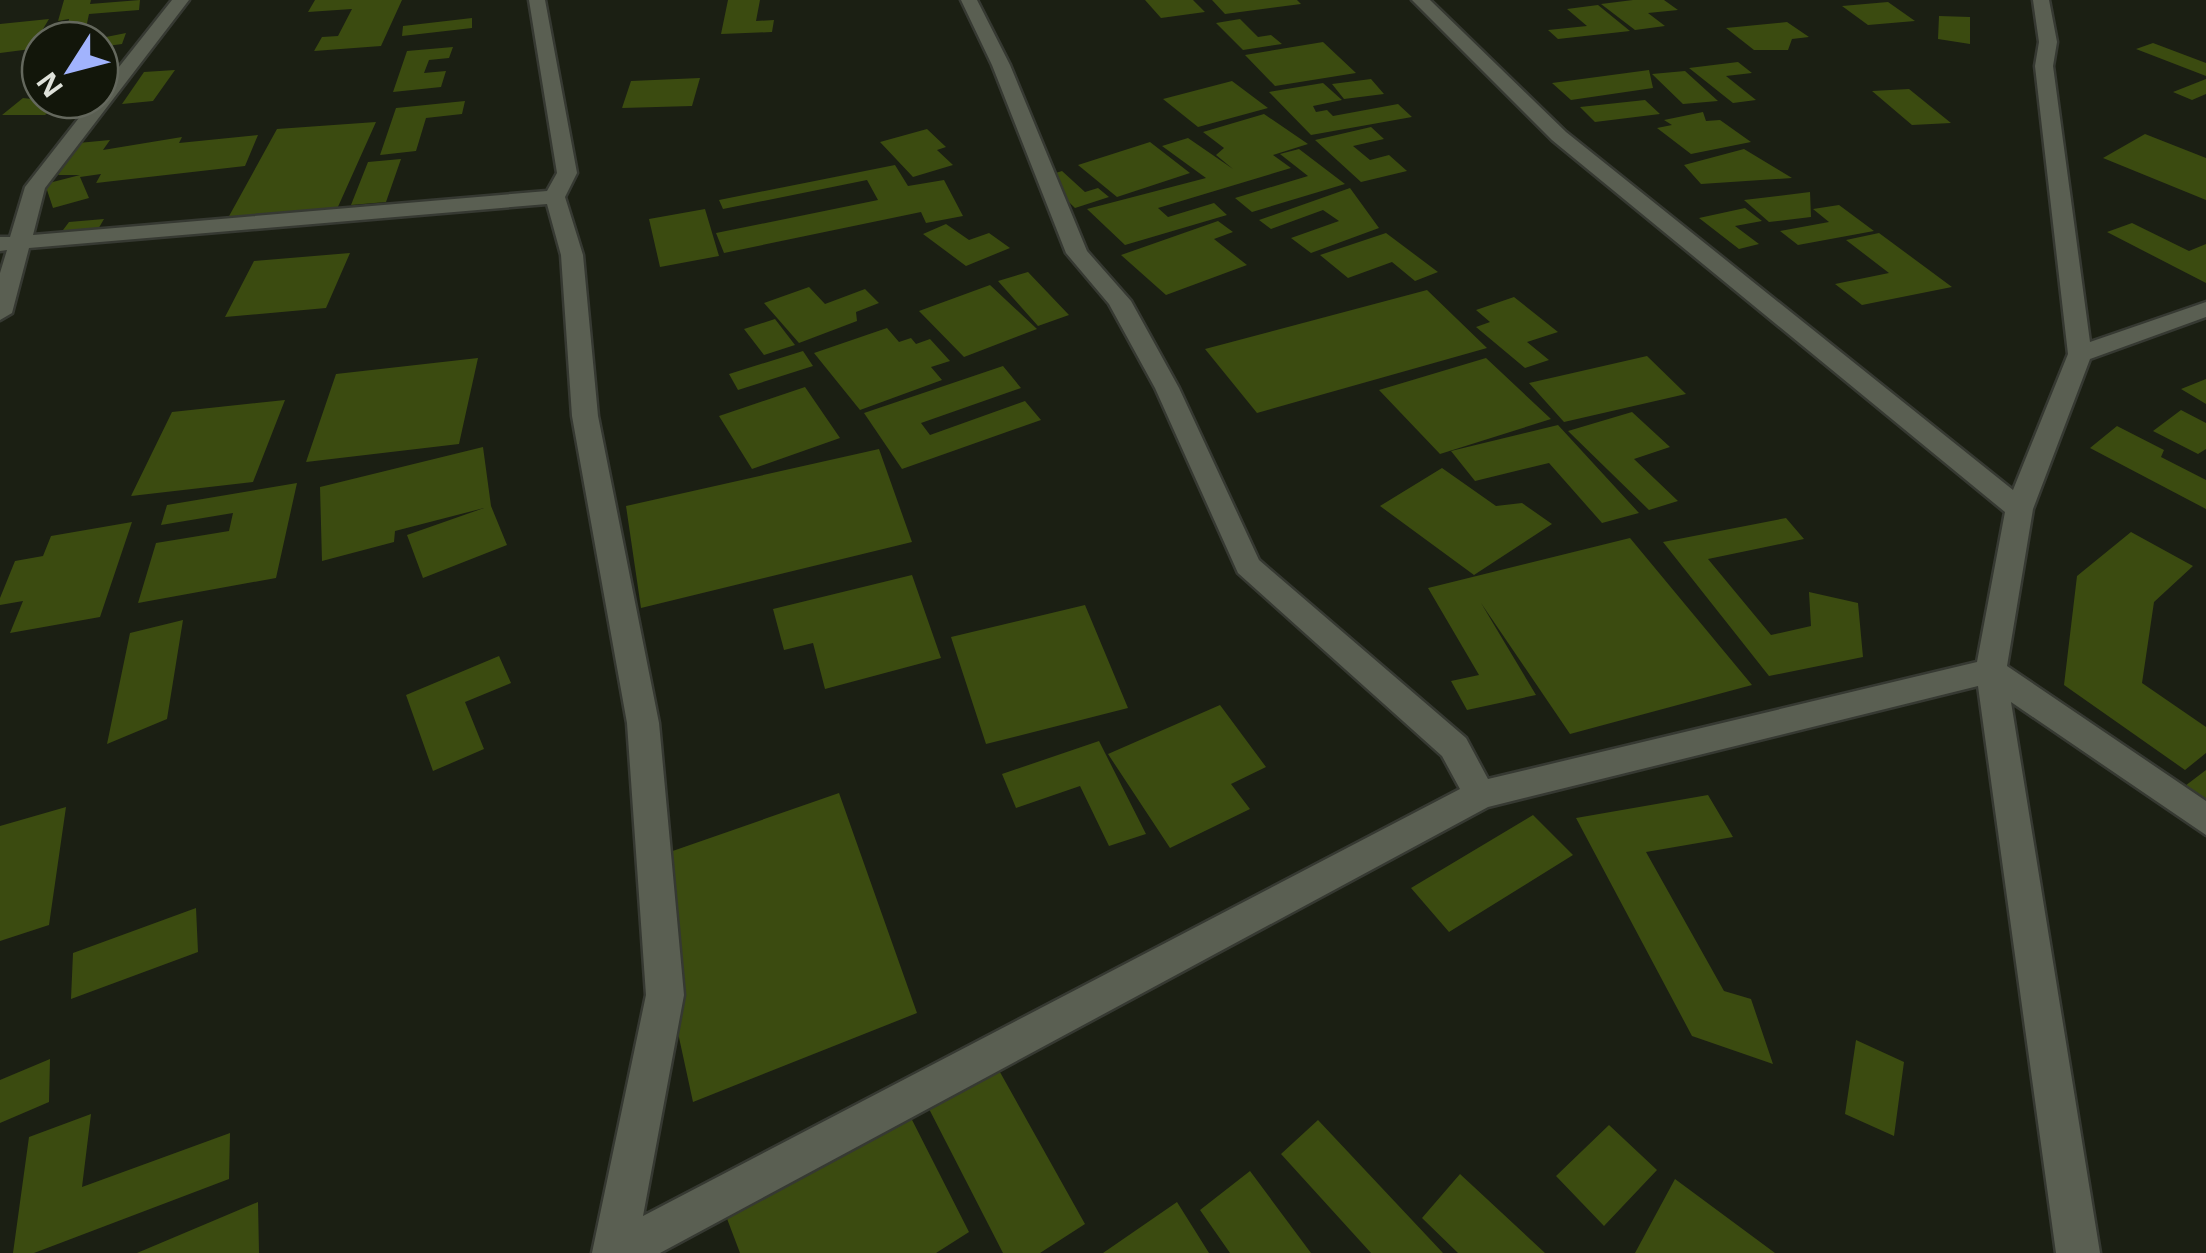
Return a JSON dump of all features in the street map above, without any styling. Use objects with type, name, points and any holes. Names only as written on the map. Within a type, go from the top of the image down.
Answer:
[{"type":"street","points":[[0,313],[9,243],[35,188],[181,0]]},
{"type":"street","points":[[537,0],[567,172],[555,197],[572,256],[586,416],[643,724],[664,994],[615,1253]]},
{"type":"street","points":[[969,0],[1001,65],[1077,254],[1119,301],[1167,388],[1248,566],[1454,747],[1480,795]]},
{"type":"street","points":[[1420,0],[1559,136],[2018,509]]},
{"type":"street","points":[[2042,0],[2048,42],[2044,66],[2080,354],[2018,509],[1991,671],[2078,1253]]},
{"type":"street","points":[[9,243],[555,197]]},
{"type":"street","points":[[2080,354],[2206,309]]},
{"type":"street","points":[[615,1253],[1480,795],[1991,671],[2206,820]]},
{"type":"building","points":[[64,0],[91,0],[90,4],[140,0],[139,10],[89,14],[88,20],[58,20]]},
{"type":"building","points":[[315,0],[402,0],[381,46],[314,51],[322,37],[338,36],[352,9],[308,12]]},
{"type":"building","points":[[728,0],[760,0],[756,21],[774,20],[772,32],[721,34]]},
{"type":"building","points":[[1145,0],[1193,0],[1205,12],[1161,18]]},
{"type":"building","points":[[1212,0],[1297,0],[1301,4],[1225,14]]},
{"type":"building","points":[[1664,0],[1678,10],[1648,13],[1665,26],[1635,30],[1601,4]]},
{"type":"building","points":[[1888,2],[1915,21],[1868,25],[1842,6]]},
{"type":"building","points":[[1598,5],[1630,31],[1558,39],[1548,30],[1587,26],[1567,9]]},
{"type":"building","points":[[1939,16],[1970,17],[1970,44],[1938,39]]},
{"type":"building","points":[[472,18],[472,28],[402,36],[403,26]]},
{"type":"building","points":[[1240,19],[1258,37],[1271,35],[1282,44],[1243,50],[1216,23]]},
{"type":"building","points":[[20,22],[20,50],[0,53],[0,24]]},
{"type":"building","points":[[1787,22],[1809,37],[1792,39],[1788,50],[1754,50],[1726,28]]},
{"type":"building","points":[[1323,42],[1356,73],[1275,86],[1245,55]]},
{"type":"building","points":[[2153,43],[2206,63],[2206,76],[2136,49]]},
{"type":"building","points":[[453,47],[449,58],[429,60],[424,73],[446,71],[441,87],[393,92],[407,51]]},
{"type":"building","points":[[1738,62],[1752,73],[1726,76],[1756,100],[1733,103],[1689,68]]},
{"type":"building","points":[[175,70],[153,101],[122,104],[144,72]]},
{"type":"building","points":[[1649,70],[1653,88],[1571,100],[1552,83]]},
{"type":"building","points":[[1685,71],[1718,101],[1683,104],[1652,74]]},
{"type":"building","points":[[700,78],[692,106],[622,108],[631,81]]},
{"type":"building","points":[[1371,79],[1384,94],[1344,99],[1332,84]]},
{"type":"building","points":[[2206,79],[2206,94],[2192,100],[2173,92]]},
{"type":"building","points":[[1232,81],[1268,108],[1198,127],[1163,99]]},
{"type":"building","points":[[1323,83],[1342,100],[1313,106],[1316,112],[1327,110],[1333,116],[1398,104],[1412,117],[1311,135],[1269,92]]},
{"type":"building","points":[[1909,89],[1951,123],[1912,125],[1872,91]]},
{"type":"building","points":[[20,100],[20,115],[2,115]]},
{"type":"building","points":[[1645,100],[1660,114],[1595,122],[1580,107]]},
{"type":"building","points":[[465,101],[462,114],[426,118],[416,151],[380,155],[396,108]]},
{"type":"building","points":[[1703,112],[1706,121],[1720,120],[1751,142],[1691,154],[1657,128],[1672,125],[1664,120]]},
{"type":"building","points":[[1264,114],[1308,144],[1273,155],[1291,168],[1158,208],[1168,217],[1214,203],[1227,215],[1125,245],[1087,209],[1206,178],[1162,146],[1188,138],[1233,169],[1216,155],[1224,148],[1203,132]]},
{"type":"building","points":[[376,122],[337,209],[228,218],[277,129]]},
{"type":"building","points":[[1371,127],[1384,139],[1353,146],[1370,160],[1389,155],[1407,171],[1361,182],[1315,140]]},
{"type":"building","points":[[927,129],[946,147],[937,150],[953,165],[913,177],[880,142]]},
{"type":"building","points":[[2145,134],[2206,158],[2206,200],[2103,158]]},
{"type":"building","points":[[258,135],[245,166],[96,183],[101,174],[80,177],[89,198],[53,208],[45,184],[80,175],[58,175],[78,143],[110,140],[103,150],[182,137],[179,143]]},
{"type":"building","points":[[1150,142],[1190,173],[1117,197],[1078,165]]},
{"type":"building","points":[[1299,149],[1345,184],[1252,212],[1235,198],[1308,176],[1280,154]]},
{"type":"building","points":[[1744,149],[1792,178],[1701,184],[1684,165]]},
{"type":"building","points":[[401,159],[386,202],[351,205],[368,162]]},
{"type":"building","points":[[895,165],[908,186],[944,180],[963,216],[926,223],[921,212],[724,253],[716,233],[878,200],[867,180],[723,209],[719,200]]},
{"type":"building","points":[[1062,171],[1085,192],[1098,188],[1109,197],[1075,208],[1043,177]]},
{"type":"building","points":[[1350,188],[1379,228],[1311,253],[1291,238],[1339,221],[1323,210],[1271,229],[1259,220]]},
{"type":"building","points":[[1810,192],[1811,217],[1769,222],[1744,200]]},
{"type":"building","points":[[1839,205],[1874,231],[1798,245],[1780,231],[1829,222],[1813,209]]},
{"type":"building","points":[[1745,208],[1762,221],[1735,226],[1759,244],[1739,249],[1699,218]]},
{"type":"building","points":[[705,209],[719,256],[660,267],[649,219]]},
{"type":"building","points":[[104,219],[97,231],[60,234],[69,222]]},
{"type":"building","points":[[1218,221],[1233,232],[1214,239],[1247,265],[1166,295],[1121,255]]},
{"type":"building","points":[[2132,223],[2189,251],[2206,244],[2206,283],[2107,232]]},
{"type":"building","points":[[946,224],[969,240],[989,233],[1010,248],[966,266],[923,234]]},
{"type":"building","points":[[1386,233],[1438,272],[1415,281],[1392,262],[1348,278],[1320,255]]},
{"type":"building","points":[[1879,233],[1952,287],[1862,305],[1835,284],[1889,273],[1846,240]]},
{"type":"building","points":[[350,253],[326,308],[225,317],[254,261]]},
{"type":"building","points":[[1028,272],[1069,315],[1038,326],[998,281]]},
{"type":"building","points":[[990,285],[1037,329],[964,357],[919,311]]},
{"type":"building","points":[[809,287],[825,304],[865,289],[879,303],[856,312],[857,321],[799,343],[764,303]]},
{"type":"building","points":[[1427,290],[1487,348],[1257,413],[1205,349]]},
{"type":"building","points":[[1514,297],[1558,332],[1527,342],[1549,360],[1525,368],[1476,327],[1490,322],[1476,310]]},
{"type":"building","points":[[775,319],[795,345],[764,355],[744,329]]},
{"type":"building","points":[[887,328],[899,342],[911,338],[916,344],[930,339],[950,361],[931,367],[942,380],[860,410],[814,353]]},
{"type":"building","points":[[803,351],[813,366],[738,390],[729,374]]},
{"type":"building","points":[[1647,356],[1686,394],[1564,422],[1529,383]]},
{"type":"building","points":[[478,358],[459,444],[306,462],[336,374]]},
{"type":"building","points":[[1486,358],[1551,419],[1440,454],[1379,390]]},
{"type":"building","points":[[1003,366],[1021,388],[921,423],[930,435],[1025,401],[1041,420],[902,469],[864,413]]},
{"type":"building","points":[[2206,379],[2206,404],[2181,389]]},
{"type":"building","points":[[805,387],[840,438],[752,469],[719,416]]},
{"type":"building","points":[[285,400],[253,482],[131,496],[172,412]]},
{"type":"building","points":[[2181,410],[2206,423],[2206,449],[2198,454],[2153,431]]},
{"type":"building","points":[[1632,412],[1670,447],[1634,459],[1678,501],[1649,510],[1568,431]]},
{"type":"building","points":[[1558,425],[1639,513],[1602,523],[1549,463],[1475,481],[1451,451]]},
{"type":"building","points":[[2117,426],[2164,450],[2161,457],[2206,480],[2206,509],[2090,448]]},
{"type":"building","points":[[483,447],[491,506],[507,545],[423,578],[407,535],[484,508],[395,531],[394,542],[322,561],[320,487]]},
{"type":"building","points":[[879,449],[912,542],[641,608],[626,506]]},
{"type":"building","points":[[1442,468],[1496,506],[1522,503],[1552,524],[1474,575],[1380,506]]},
{"type":"building","points":[[297,483],[276,578],[138,603],[156,543],[229,531],[233,513],[161,525],[167,505]]},
{"type":"building","points":[[1786,518],[1804,539],[1708,559],[1771,635],[1811,626],[1809,592],[1858,603],[1863,657],[1769,676],[1663,542]]},
{"type":"building","points":[[132,522],[100,617],[10,633],[23,601],[0,605],[0,598],[15,561],[43,556],[51,536]]},
{"type":"building","points":[[2131,532],[2193,566],[2154,602],[2142,683],[2206,727],[2206,753],[2185,770],[2064,685],[2077,576]]},
{"type":"building","points":[[1630,538],[1752,685],[1570,734],[1481,603],[1536,695],[1467,710],[1451,681],[1479,675],[1428,588]]},
{"type":"building","points":[[912,575],[941,658],[825,689],[813,643],[784,650],[773,609]]},
{"type":"building","points":[[1085,605],[1128,708],[986,744],[951,637]]},
{"type":"building","points":[[183,620],[167,719],[107,744],[130,633]]},
{"type":"building","points":[[499,656],[511,683],[465,702],[484,749],[433,771],[406,695]]},
{"type":"building","points":[[1220,705],[1266,767],[1231,784],[1250,809],[1170,848],[1108,754]]},
{"type":"building","points":[[1099,741],[1146,834],[1109,846],[1080,786],[1016,808],[1002,774]]},
{"type":"building","points":[[2206,770],[2206,807],[2181,789]]},
{"type":"building","points":[[839,793],[917,1013],[693,1102],[641,862]]},
{"type":"building","points":[[1708,795],[1733,837],[1646,852],[1724,991],[1751,999],[1773,1064],[1692,1036],[1576,818]]},
{"type":"building","points":[[66,807],[49,925],[0,941],[0,826]]},
{"type":"building","points":[[1533,815],[1573,855],[1449,932],[1411,888]]},
{"type":"building","points":[[196,908],[198,952],[71,999],[73,953]]},
{"type":"building","points":[[1856,1040],[1904,1062],[1894,1136],[1845,1114]]},
{"type":"building","points":[[50,1059],[49,1102],[0,1123],[0,1080]]},
{"type":"building","points":[[996,1065],[1085,1224],[1040,1253],[1003,1253],[927,1105]]},
{"type":"building","points":[[907,1110],[969,1232],[936,1253],[740,1253],[726,1216]]},
{"type":"building","points":[[91,1114],[82,1187],[230,1133],[229,1179],[34,1253],[13,1253],[29,1137]]},
{"type":"building","points":[[1318,1120],[1443,1253],[1371,1253],[1281,1154]]},
{"type":"building","points":[[1609,1125],[1657,1170],[1604,1226],[1556,1176]]},
{"type":"building","points":[[1250,1171],[1311,1253],[1230,1253],[1200,1210]]},
{"type":"building","points":[[1460,1174],[1545,1253],[1458,1253],[1422,1218]]},
{"type":"building","points":[[1675,1179],[1775,1253],[1635,1253]]},
{"type":"building","points":[[258,1202],[259,1253],[137,1253]]},
{"type":"building","points":[[1177,1202],[1209,1253],[1103,1253]]}]
